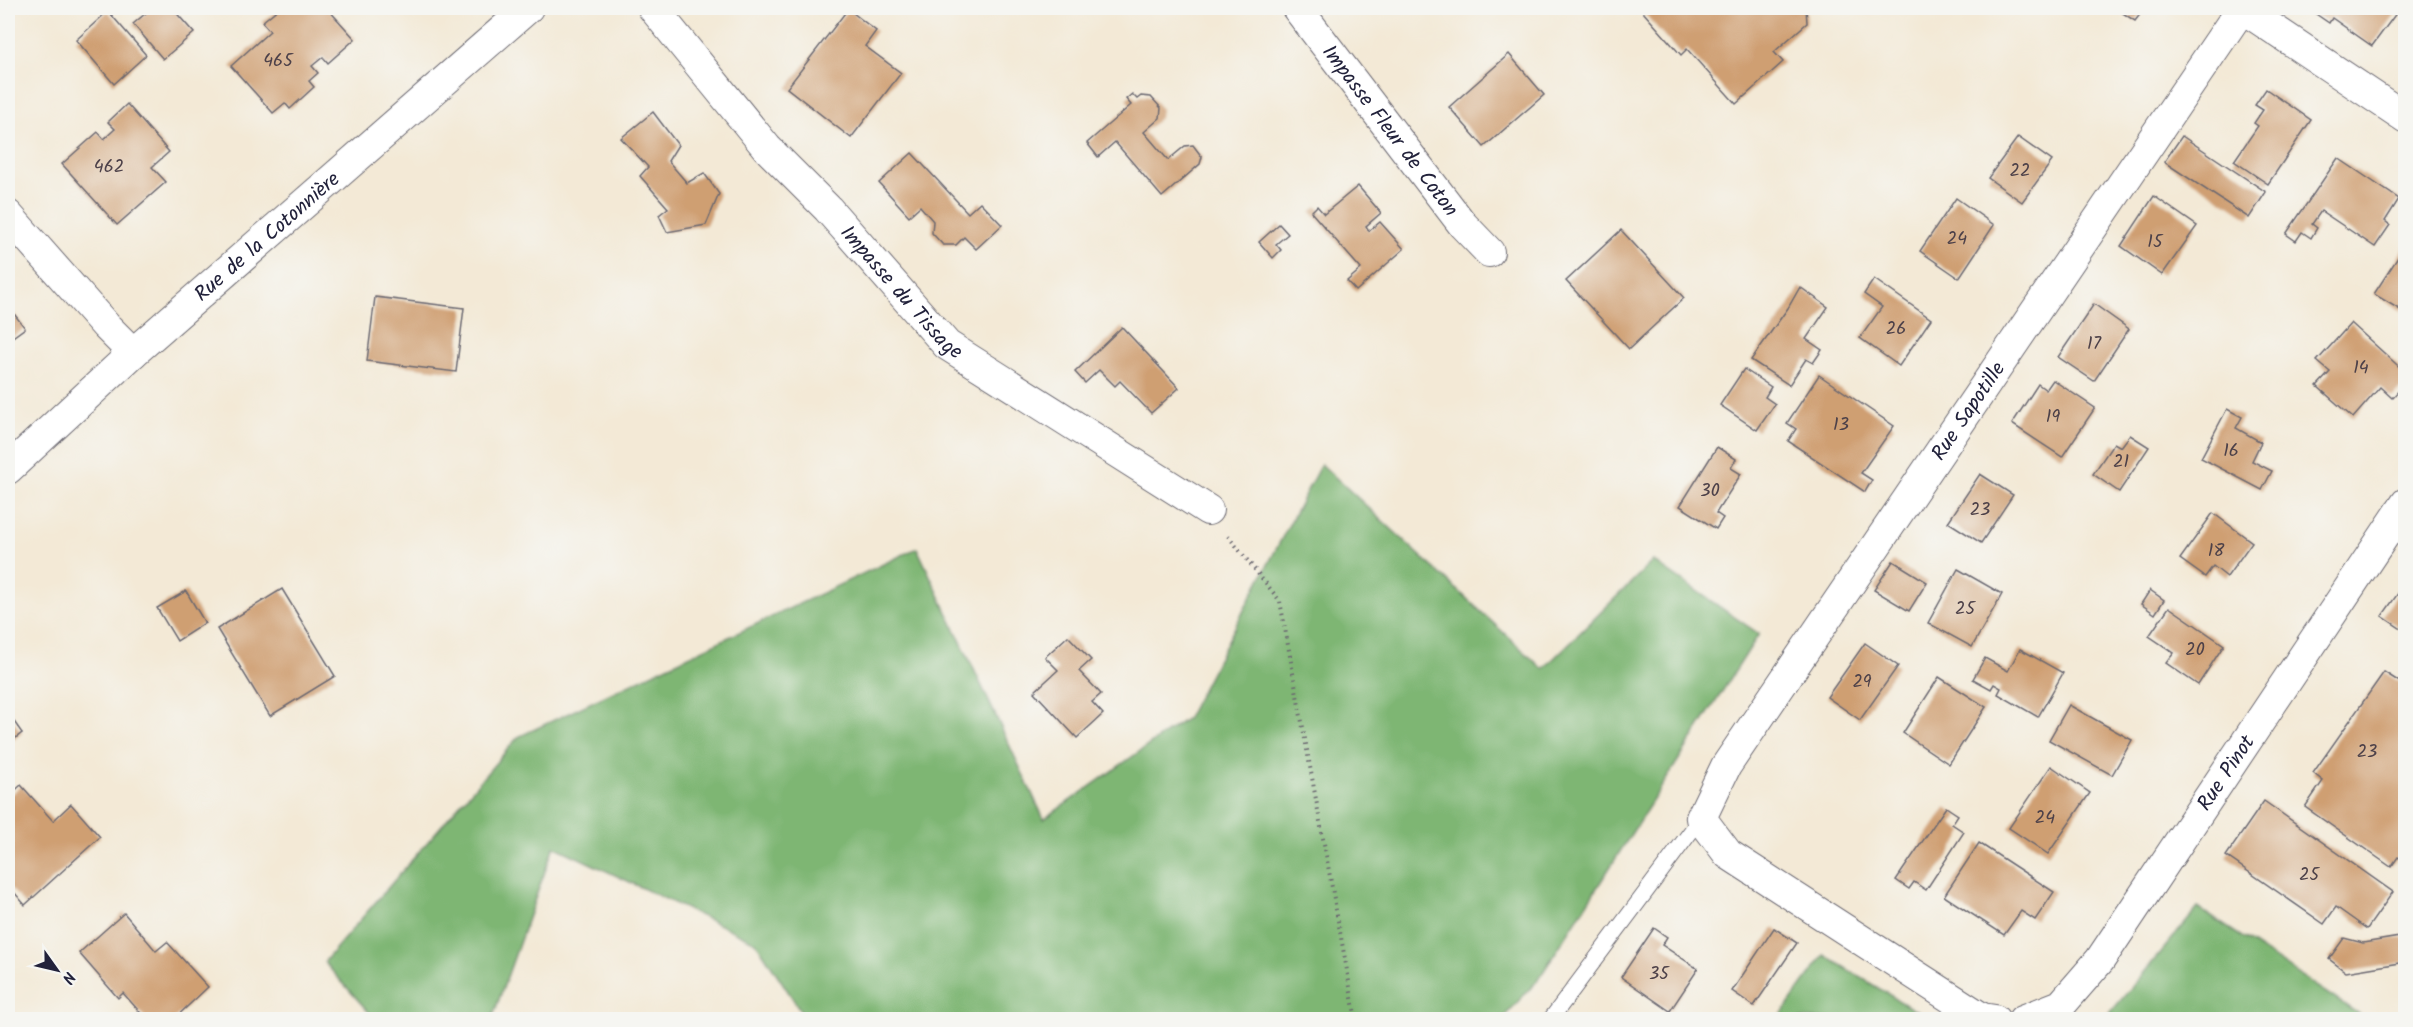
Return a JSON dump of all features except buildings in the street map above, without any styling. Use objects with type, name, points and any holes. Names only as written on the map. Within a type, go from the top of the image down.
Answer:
[{"type":"street","name":"Rue de la Cotonnière","points":[[8,469],[133,353],[528,8]]},
{"type":"street","name":"Impasse du Tissage","points":[[653,8],[767,148],[828,209],[947,345],[1208,510]]},
{"type":"street","name":"Impasse Fleur de Coton","points":[[1297,8],[1463,225],[1489,252]]},
{"type":"street","points":[[2242,8],[2406,118]]},
{"type":"street","name":"Rue Sapotille","points":[[1701,818],[1726,766],[2242,8]]},
{"type":"street","points":[[8,214],[106,326],[133,353]]},
{"type":"street","name":"Rue Pinot","points":[[2023,1020],[2061,1005],[2100,960],[2406,502]]},
{"type":"street","points":[[1701,818],[1728,854],[1982,1018],[1995,1020]]},
{"type":"lane","points":[[1550,1020],[1701,818]]},
{"type":"path","points":[[1208,510],[1280,601],[1356,1020]]},
{"type":"green space","points":[[1321,464],[1543,669],[1653,561],[1759,634],[1538,980],[1502,1019],[806,1019],[756,942],[554,846],[492,1019],[375,1019],[324,962],[518,737],[917,548],[1044,819],[1187,718]]},
{"type":"green space","points":[[2198,908],[2366,1019],[2105,1019]]},
{"type":"green space","points":[[1824,955],[1929,1019],[1778,1019]]}]
